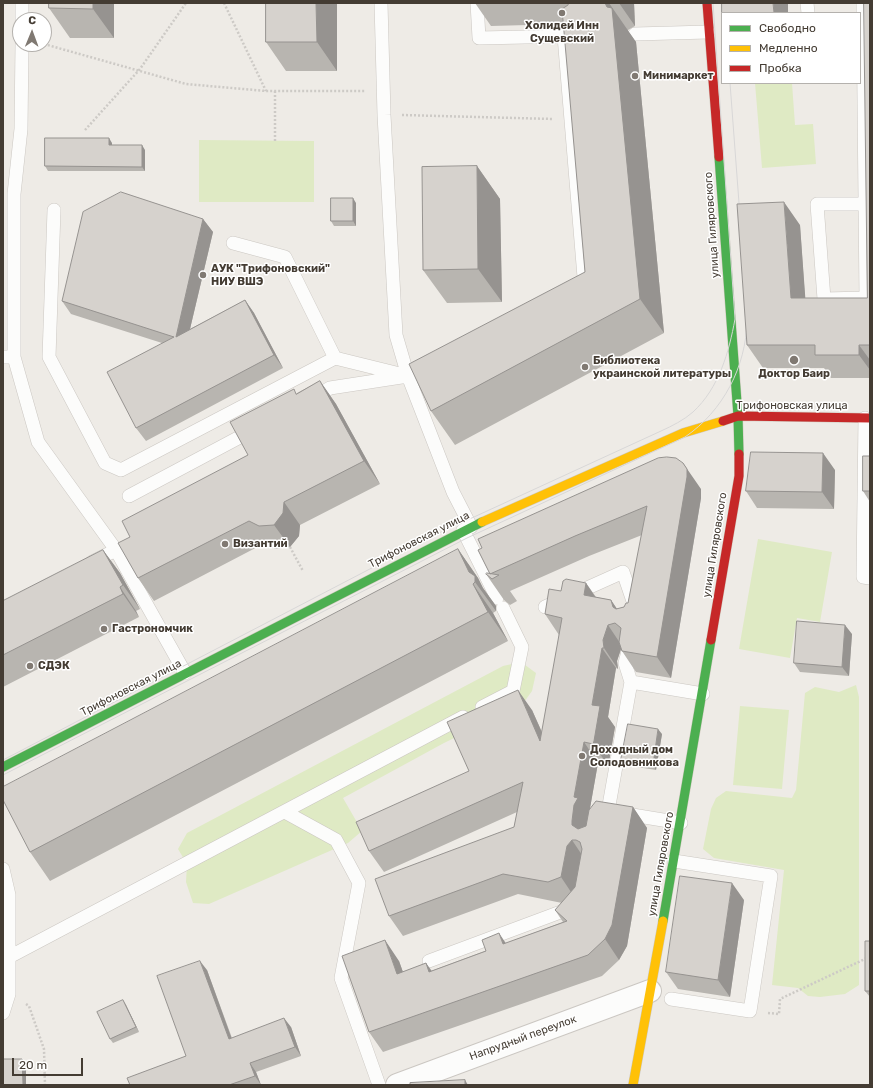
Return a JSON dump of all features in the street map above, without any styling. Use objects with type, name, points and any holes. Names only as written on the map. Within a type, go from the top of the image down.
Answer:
[{"type":"street","name":"улица Гиляровского","points":[[633,1085],[681,823],[739,476],[738,416],[724,212],[716,65],[708,32],[707,3]]},
{"type":"street","name":"Трифоновская улица","points":[[3,767],[467,529],[683,433],[738,416],[867,418]]},
{"type":"street","name":"Напрудный переулок","points":[[397,1085],[650,991]]},
{"type":"lane","points":[[9,957],[513,691],[522,647],[500,603],[467,529],[410,381],[396,335],[384,114],[381,3]]},
{"type":"lane","points":[[477,3],[479,38],[585,36]]},
{"type":"lane","points":[[863,3],[862,59],[867,73],[865,204],[866,298],[824,299],[817,204],[865,204]]},
{"type":"lane","points":[[635,34],[708,32]]},
{"type":"lane","points":[[564,36],[586,296],[579,300]]},
{"type":"lane","points":[[22,52],[22,129],[9,194],[9,357],[38,442],[116,550],[185,673]]},
{"type":"lane","points":[[54,210],[49,357],[105,463],[121,470],[335,358],[410,381]]},
{"type":"lane","points":[[233,243],[285,257],[335,358]]},
{"type":"lane","points":[[302,403],[330,388],[427,379]]},
{"type":"lane","points":[[867,418],[863,577],[870,578]]},
{"type":"lane","points":[[129,496],[261,426]]},
{"type":"lane","points":[[80,568],[116,550]]},
{"type":"lane","points":[[545,607],[623,572],[636,610],[633,622]]},
{"type":"lane","points":[[600,822],[608,811],[631,682],[625,663],[628,650]]},
{"type":"lane","points":[[631,682],[703,694]]},
{"type":"lane","points":[[608,811],[681,823]]},
{"type":"lane","points":[[285,812],[336,840],[359,883],[341,978],[379,1085]]},
{"type":"lane","points":[[670,1000],[750,1011],[771,876],[674,861]]},
{"type":"lane","points":[[3,869],[9,895],[9,994],[3,1013]]},
{"type":"lane","points":[[429,961],[582,904],[584,897]]},
{"type":"path","points":[[85,130],[139,70],[186,3]]},
{"type":"path","points":[[224,3],[266,91]]},
{"type":"path","points":[[52,46],[186,84],[266,91],[383,91]]},
{"type":"path","points":[[274,91],[275,141]]},
{"type":"path","points":[[384,114],[571,120]]},
{"type":"path","points":[[290,547],[303,571]]},
{"type":"path","points":[[750,1011],[779,1014],[780,999],[870,956]]},
{"type":"path","points":[[9,994],[29,1006],[44,1048],[45,1085]]},
{"type":"green space","points":[[755,84],[792,84],[795,125],[813,124],[816,164],[762,168]]},
{"type":"green space","points":[[199,140],[314,141],[314,202],[199,202]]},
{"type":"green space","points":[[758,539],[832,552],[820,622],[797,618],[790,658],[739,649]]},
{"type":"green space","points":[[521,662],[536,673],[532,691],[522,705],[444,743],[343,798],[362,831],[348,843],[209,904],[193,903],[186,882],[187,864],[178,849],[187,833],[503,666]]},
{"type":"green space","points":[[856,685],[859,697],[859,985],[845,994],[820,997],[808,996],[798,988],[772,985],[784,870],[714,858],[703,849],[711,809],[716,798],[726,791],[792,798],[796,790],[805,693],[815,687],[839,692]]},
{"type":"green space","points":[[740,706],[789,710],[782,789],[733,785]]},
{"type":"building","points":[[49,3],[93,3],[93,9],[49,8]]},
{"type":"building","points":[[266,3],[316,3],[317,42],[266,42]]},
{"type":"building","points":[[568,3],[605,3],[607,7],[612,8],[640,299],[431,411],[409,364],[585,272],[562,9],[568,5]]},
{"type":"building","points":[[722,3],[773,3],[774,12],[722,12]]},
{"type":"building","points":[[864,3],[870,3],[870,345],[859,345],[859,355],[815,355],[815,345],[747,345],[737,204],[784,202],[791,298],[867,298]]},
{"type":"building","points":[[45,138],[109,138],[109,145],[142,145],[142,167],[45,166]]},
{"type":"building","points":[[477,166],[478,269],[423,270],[422,167]]},
{"type":"building","points":[[121,192],[203,219],[176,337],[245,300],[274,355],[136,428],[107,372],[174,337],[62,301],[83,212]]},
{"type":"building","points":[[331,198],[353,198],[353,221],[331,221]]},
{"type":"building","points":[[320,381],[364,461],[284,502],[283,513],[274,525],[259,526],[249,521],[138,578],[118,543],[130,537],[122,521],[248,455],[230,422],[294,389],[296,394]]},
{"type":"building","points":[[751,452],[823,453],[822,492],[746,491]]},
{"type":"building","points":[[863,456],[870,456],[870,491],[863,491]]},
{"type":"building","points":[[658,458],[676,458],[683,463],[687,469],[687,477],[657,657],[622,651],[619,642],[621,628],[615,623],[608,625],[603,640],[604,648],[602,648],[592,705],[600,706],[594,741],[593,744],[584,742],[574,797],[578,798],[574,805],[572,825],[578,829],[586,826],[589,810],[596,801],[633,807],[612,925],[605,939],[588,955],[369,1032],[342,956],[385,940],[397,974],[426,963],[429,972],[486,951],[482,940],[499,933],[503,944],[567,921],[555,910],[575,887],[582,849],[580,842],[576,840],[572,840],[567,846],[561,877],[548,882],[503,874],[389,916],[375,879],[514,827],[523,782],[369,851],[356,822],[469,771],[447,722],[518,690],[540,741],[562,618],[545,614],[549,589],[561,591],[563,581],[566,579],[586,583],[584,595],[611,600],[613,607],[616,609],[624,607],[626,603],[628,603],[647,506],[490,574],[478,550],[482,548],[478,539]]},
{"type":"building","points":[[458,549],[469,572],[475,576],[475,582],[473,584],[488,612],[30,852],[3,800],[3,787]]},
{"type":"building","points":[[103,550],[123,585],[120,587],[123,594],[3,655],[3,601]]},
{"type":"building","points":[[486,574],[499,575],[492,579]]},
{"type":"building","points":[[797,621],[845,625],[842,667],[794,663]]},
{"type":"building","points":[[628,724],[658,729],[653,765],[621,760]]},
{"type":"building","points":[[680,876],[732,883],[718,980],[666,972]]},
{"type":"building","points":[[865,941],[870,941],[870,991],[865,991]]},
{"type":"building","points":[[200,961],[229,1039],[284,1018],[295,1047],[250,1063],[255,1076],[229,1085],[130,1085],[127,1078],[186,1056],[157,976]]},
{"type":"building","points":[[123,1000],[136,1027],[110,1039],[97,1012]]},
{"type":"building","points":[[3,1059],[22,1059],[23,1085],[3,1085]]},
{"type":"building","points":[[465,1080],[465,1085],[410,1085],[410,1083]]},
{"type":"tram line","points":[[3,760],[437,534],[674,425],[693,412],[710,392],[722,369],[730,344],[735,319],[713,3]]},
{"type":"tram line","points":[[730,84],[740,216]]},
{"type":"tram line","points":[[3,775],[467,538],[685,437],[711,414],[730,386],[742,355],[746,338],[747,321]]},
{"type":"traffic: fast","points":[[719,157],[738,416],[739,454]]},
{"type":"traffic: fast","points":[[3,767],[482,522]]},
{"type":"traffic: fast","points":[[663,921],[711,640]]},
{"type":"traffic: slow","points":[[482,522],[683,433],[723,421]]},
{"type":"traffic: slow","points":[[633,1085],[663,921]]},
{"type":"traffic: jam","points":[[707,3],[719,157]]},
{"type":"traffic: jam","points":[[723,421],[738,416],[870,418]]},
{"type":"traffic: jam","points":[[711,640],[739,476],[739,454]]},
{"type":"place","name":"Холидей Инн Сущевский","points":[[562,13]]},
{"type":"place","name":"Минимаркет","points":[[635,76]]},
{"type":"place","name":"АУК \"Трифоновский\" НИУ ВШЭ","points":[[203,275]]},
{"type":"place","name":"Доктор Баир","points":[[794,360]]},
{"type":"place","name":"Библиотека украинской литературы","points":[[585,367]]},
{"type":"place","name":"Византий","points":[[225,544]]},
{"type":"place","name":"Гастрономчик","points":[[104,629]]},
{"type":"place","name":"СДЭК","points":[[30,666]]},
{"type":"place","name":"Доходный дом Солодовникова","points":[[582,756]]}]
